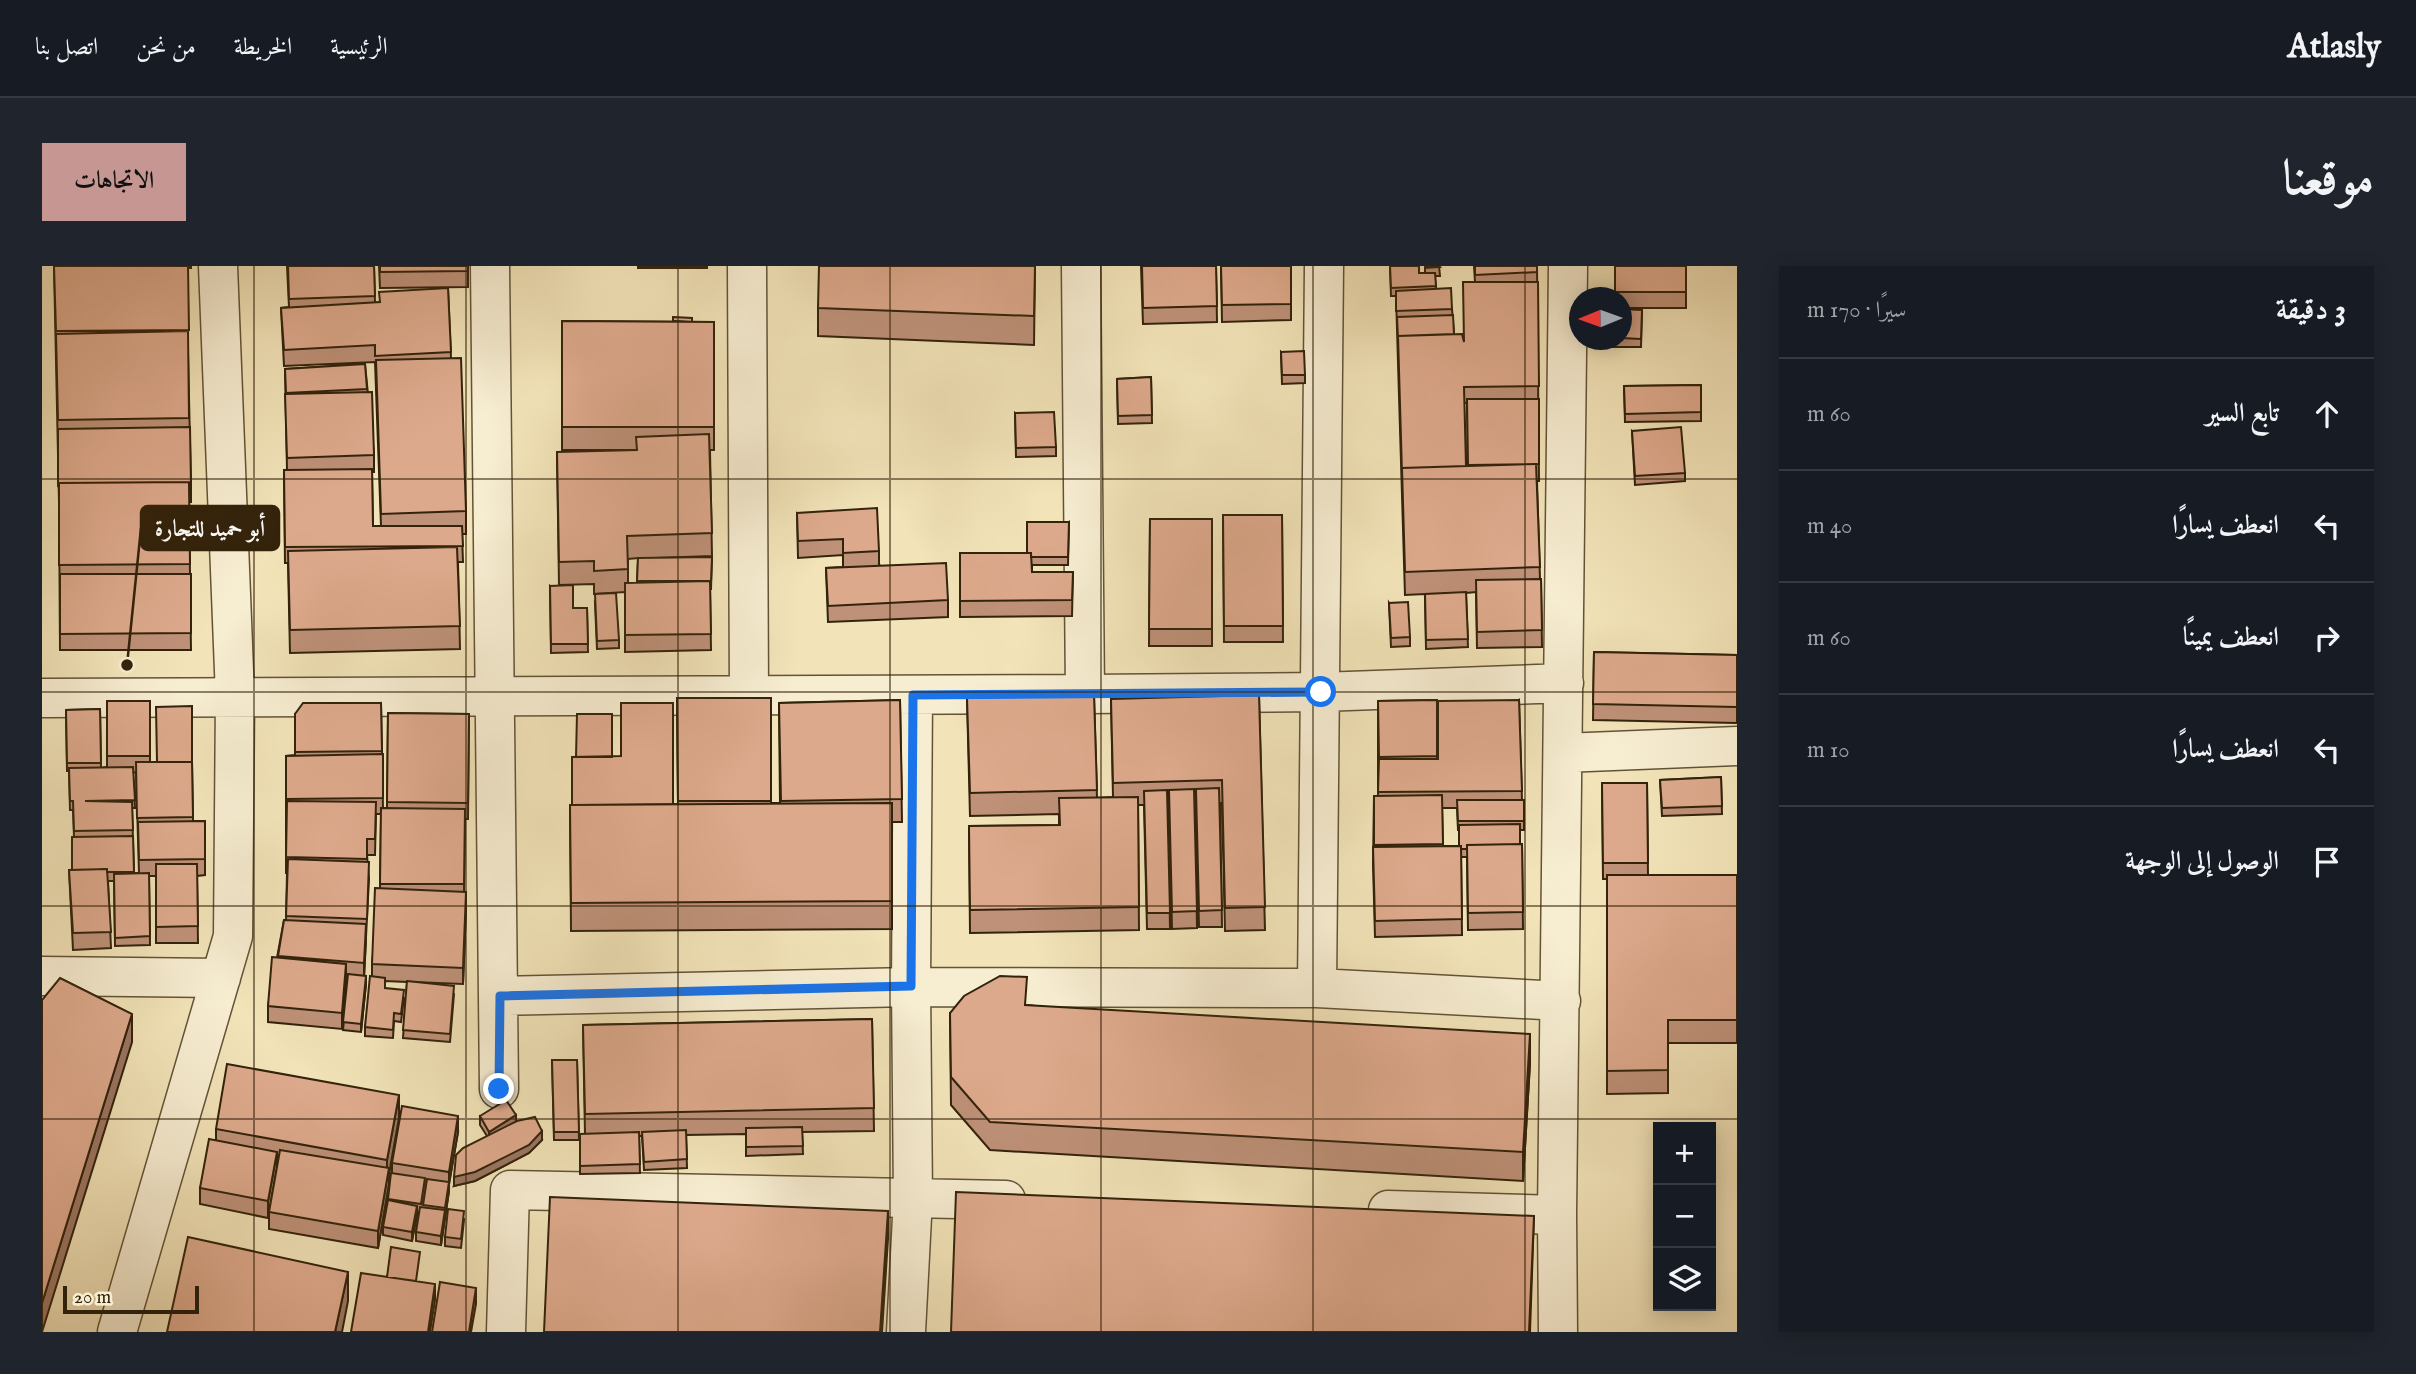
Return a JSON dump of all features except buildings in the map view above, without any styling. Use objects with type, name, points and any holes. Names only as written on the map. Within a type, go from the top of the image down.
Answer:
[{"type":"street","points":[[117,1332],[233,936],[235,696],[218,266]]},
{"type":"street","points":[[490,266],[499,1089]]},
{"type":"street","points":[[747,266],[749,697]]},
{"type":"street","points":[[1081,266],[1085,694]]},
{"type":"street","points":[[1317,988],[1324,266]]},
{"type":"street","points":[[1558,1332],[1568,266]]},
{"type":"street","points":[[42,698],[496,695],[749,697],[1321,692],[1564,683]]},
{"type":"street","points":[[906,1332],[913,1198],[913,695]]},
{"type":"street","points":[[1563,753],[1737,746]]},
{"type":"street","points":[[42,976],[221,978]]},
{"type":"street","points":[[500,996],[911,986],[1317,988],[1561,1001]]},
{"type":"street","points":[[506,1332],[510,1190],[1036,1201]]},
{"type":"street","points":[[1352,1209],[1557,1215]]},
{"type":"place","name":"أبو حميد للتجارة","points":[[127,665]]},
{"type":"route","points":[[499,1089],[500,996],[911,986],[913,695],[1321,692]]}]
